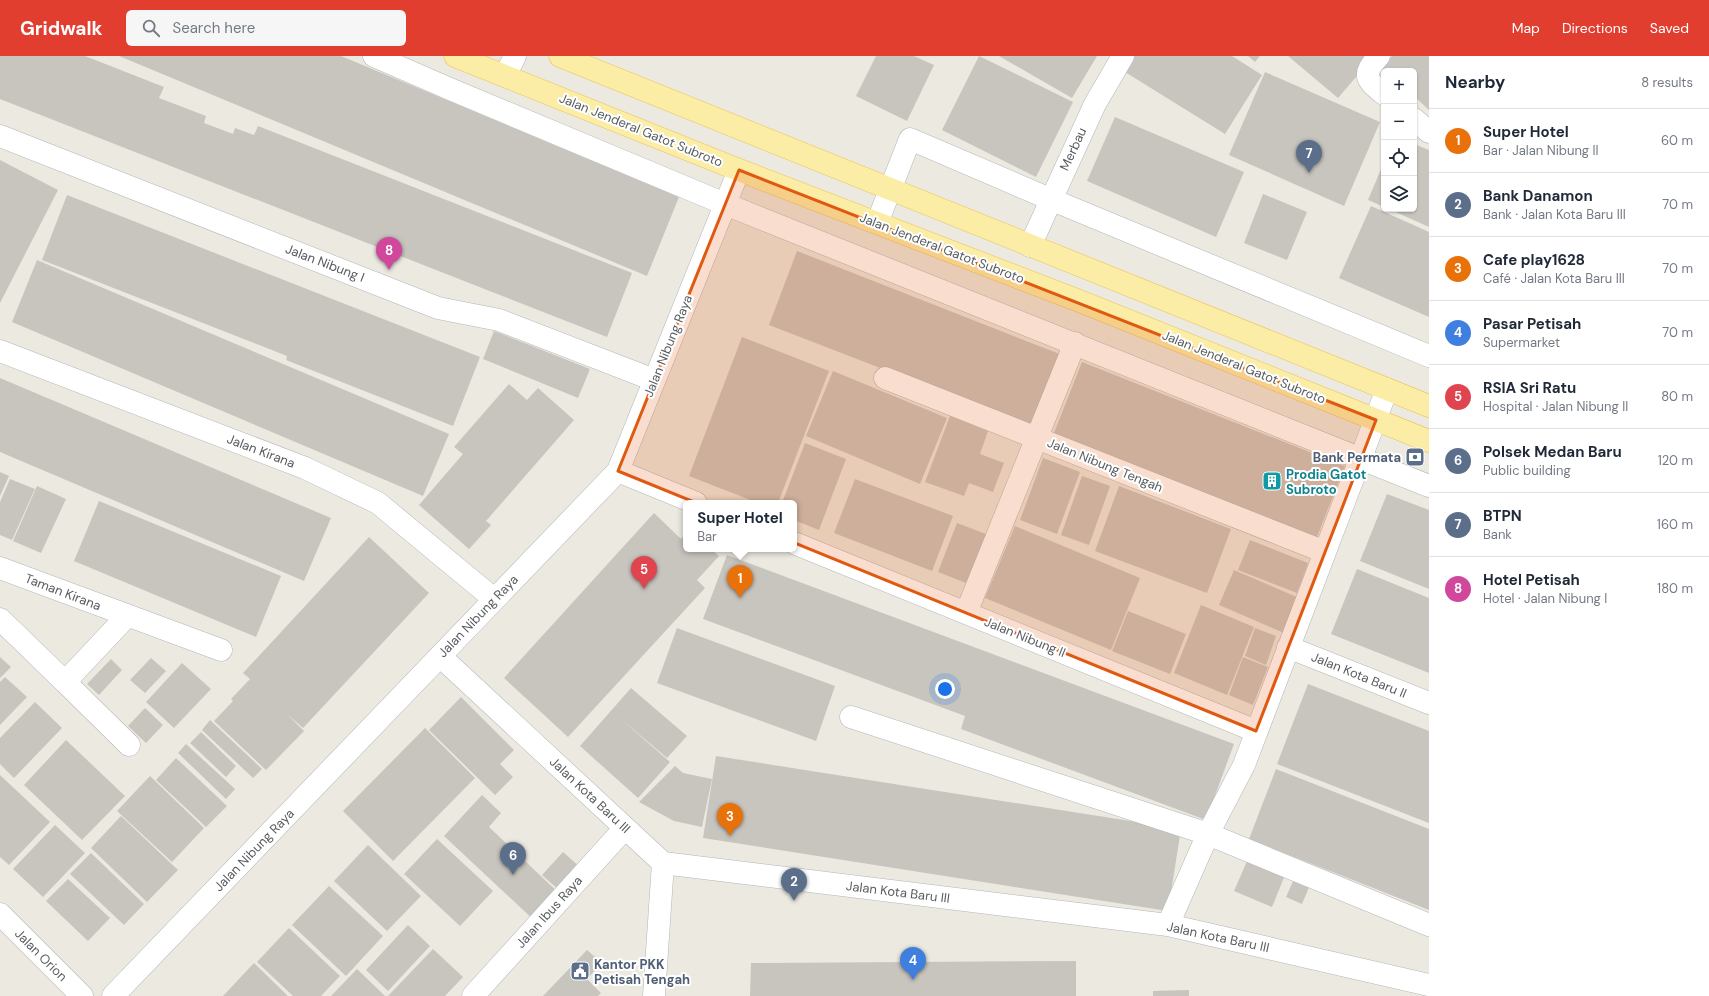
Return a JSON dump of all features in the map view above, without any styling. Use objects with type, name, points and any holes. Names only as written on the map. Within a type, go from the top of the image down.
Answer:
[{"type":"main road","name":"Jalan Jenderal Gatot Subroto","points":[[455,56],[739,170],[1082,302],[1429,441]]},
{"type":"main road","points":[[560,56],[1429,406]]},
{"type":"street","points":[[374,56],[726,204],[1429,486]]},
{"type":"street","points":[[505,76],[515,56]]},
{"type":"street","name":"Merbau","points":[[1030,246],[1094,104],[1123,56]]},
{"type":"street","points":[[1379,56],[1369,67],[1367,75],[1370,83],[1381,92]]},
{"type":"street","points":[[1417,122],[1429,132]]},
{"type":"street","name":"Jalan Nibung I","points":[[0,136],[438,308],[499,320],[654,380]]},
{"type":"street","points":[[876,223],[910,139],[1050,199],[1429,356]]},
{"type":"street","name":"Jalan Nibung Raya","points":[[113,996],[618,471],[739,170]]},
{"type":"street","points":[[966,613],[1075,343]]},
{"type":"street","name":"Jalan Kirana","points":[[0,351],[305,468],[341,484],[378,503],[494,599]]},
{"type":"street","name":"Jalan Nibung Tengah","points":[[885,378],[1325,552]]},
{"type":"street","points":[[1168,925],[1208,834],[1244,765],[1387,389]]},
{"type":"street","points":[[618,471],[689,500]]},
{"type":"street","name":"Jalan Nibung II","points":[[797,544],[1256,731]]},
{"type":"street","name":"Taman Kirana","points":[[0,568],[220,650]]},
{"type":"street","points":[[65,682],[126,616]]},
{"type":"street","points":[[0,619],[129,746]]},
{"type":"street","name":"Jalan Kota Baru II","points":[[1288,647],[1429,703]]},
{"type":"street","name":"Jalan Kota Baru III","points":[[440,656],[663,863],[1168,925],[1429,985]]},
{"type":"street","points":[[851,717],[1208,834],[1429,925]]},
{"type":"street","name":"Jalan Ibus Raya","points":[[473,996],[625,828]]},
{"type":"street","points":[[654,996],[663,863]]},
{"type":"street","name":"Jalan Orion","points":[[0,914],[82,996]]},
{"type":"highlighted area","points":[[739,170],[1376,420],[1256,731],[618,471]]},
{"type":"building","points":[[0,56],[85,56],[164,87],[159,98],[206,116],[204,123],[233,134],[235,128],[254,135],[258,126],[632,273],[607,337],[0,99]]},
{"type":"building","points":[[119,56],[341,56],[679,197],[647,276]]},
{"type":"building","points":[[876,56],[914,56],[934,65],[907,121],[856,96]]},
{"type":"building","points":[[979,56],[1073,102],[1036,177],[942,130]]},
{"type":"building","points":[[999,56],[1097,56],[1072,98]]},
{"type":"building","points":[[1135,56],[1232,56],[1262,75],[1225,134],[1125,72]]},
{"type":"building","points":[[1248,56],[1260,56],[1255,62]]},
{"type":"building","points":[[1288,56],[1374,56],[1338,98]]},
{"type":"building","points":[[1392,56],[1429,56],[1429,110],[1417,99],[1417,68],[1382,68]]},
{"type":"building","points":[[1265,72],[1380,122],[1344,206],[1229,155]]},
{"type":"building","points":[[1115,117],[1244,172],[1216,237],[1087,181]]},
{"type":"building","points":[[1417,145],[1429,150],[1429,227],[1396,212],[1417,212]]},
{"type":"building","points":[[0,160],[58,190],[0,303]]},
{"type":"building","points":[[1381,169],[1381,206],[1368,200]]},
{"type":"building","points":[[1263,194],[1307,212],[1287,260],[1244,243]]},
{"type":"building","points":[[67,195],[480,357],[453,426],[286,360],[287,356],[42,260]]},
{"type":"building","points":[[1371,206],[1381,210],[1381,212],[1384,212],[1429,232],[1429,317],[1339,278]]},
{"type":"building","points":[[797,251],[1062,355],[1033,427],[769,325]]},
{"type":"building","points":[[37,260],[449,434],[423,496],[12,322]]},
{"type":"building","points":[[494,331],[590,369],[578,398],[483,359]]},
{"type":"building","points":[[742,337],[829,371],[779,500],[750,500],[689,476]]},
{"type":"building","points":[[1082,362],[1345,466],[1315,542],[1052,438]]},
{"type":"building","points":[[833,371],[947,418],[920,484],[806,436]]},
{"type":"building","points":[[0,378],[331,518],[304,581],[0,452]]},
{"type":"building","points":[[509,384],[527,400],[538,388],[574,420],[486,521],[491,525],[469,549],[419,505],[463,454],[454,447]]},
{"type":"building","points":[[950,416],[988,431],[980,454],[1004,463],[993,492],[969,483],[964,496],[925,482]]},
{"type":"building","points":[[805,443],[846,459],[819,530],[797,521],[797,500],[783,500]]},
{"type":"building","points":[[1043,458],[1080,472],[1057,534],[1020,520]]},
{"type":"building","points":[[0,472],[9,476],[0,496]]},
{"type":"building","points":[[1082,476],[1110,486],[1089,545],[1061,535]]},
{"type":"building","points":[[10,479],[35,489],[12,540],[0,535],[0,502]]},
{"type":"building","points":[[855,479],[953,516],[932,571],[834,533]]},
{"type":"building","points":[[37,486],[66,499],[41,553],[13,541]]},
{"type":"building","points":[[1119,486],[1231,529],[1207,593],[1095,551]]},
{"type":"building","points":[[1387,494],[1429,510],[1429,589],[1360,561]]},
{"type":"building","points":[[99,501],[281,576],[256,637],[74,561]]},
{"type":"building","points":[[654,513],[681,539],[683,537],[683,552],[714,552],[719,556],[697,580],[705,588],[568,737],[504,678]]},
{"type":"building","points":[[957,523],[986,534],[966,583],[938,572]]},
{"type":"building","points":[[1015,526],[1140,578],[1111,650],[985,598]]},
{"type":"building","points":[[369,537],[429,593],[303,728],[287,714],[304,731],[266,770],[214,721],[233,701],[231,699],[250,679],[243,673]]},
{"type":"building","points":[[1250,540],[1308,563],[1297,593],[1238,570]]},
{"type":"building","points":[[727,555],[1234,744],[1206,820],[961,729],[965,716],[703,619]]},
{"type":"building","points":[[1357,569],[1429,598],[1429,673],[1331,634]]},
{"type":"building","points":[[1234,570],[1299,598],[1284,633],[1219,605]]},
{"type":"building","points":[[1201,605],[1254,627],[1227,695],[1174,673]]},
{"type":"building","points":[[1128,611],[1186,634],[1170,674],[1112,651]]},
{"type":"building","points":[[677,628],[835,686],[816,741],[657,683]]},
{"type":"building","points":[[1255,628],[1276,636],[1266,665],[1245,656]]},
{"type":"building","points":[[0,657],[11,667],[0,678]]},
{"type":"building","points":[[1243,657],[1268,667],[1253,705],[1229,695]]},
{"type":"building","points":[[151,658],[166,671],[145,693],[130,680]]},
{"type":"building","points":[[111,659],[122,670],[99,695],[87,684]]},
{"type":"building","points":[[182,663],[211,689],[174,728],[146,702]]},
{"type":"building","points":[[5,677],[27,697],[0,725],[0,682]]},
{"type":"building","points":[[1308,684],[1429,731],[1429,823],[1277,764]]},
{"type":"building","points":[[631,688],[687,736],[667,758],[615,714],[670,762],[638,798],[580,746]]},
{"type":"building","points":[[461,697],[514,750],[500,764],[513,777],[495,795],[429,730]]},
{"type":"building","points":[[35,702],[62,728],[14,778],[0,764],[0,738]]},
{"type":"building","points":[[145,708],[163,725],[146,743],[128,726]]},
{"type":"building","points":[[210,720],[262,769],[253,778],[202,730]]},
{"type":"building","points":[[425,728],[475,778],[393,861],[343,811]]},
{"type":"building","points":[[201,732],[236,766],[226,777],[190,743]]},
{"type":"building","points":[[66,740],[125,796],[82,840],[24,785]]},
{"type":"building","points":[[186,744],[235,789],[226,799],[178,753]]},
{"type":"building","points":[[716,756],[1181,829],[1168,911],[703,838]]},
{"type":"building","points":[[176,758],[227,806],[206,827],[156,780]]},
{"type":"building","points":[[675,766],[683,773],[712,779],[702,827],[674,821],[639,802]]},
{"type":"building","points":[[1276,769],[1429,829],[1429,910],[1249,839]]},
{"type":"building","points":[[0,775],[50,822],[9,865],[0,857]]},
{"type":"building","points":[[150,776],[204,828],[172,862],[117,811]]},
{"type":"building","points":[[482,795],[501,813],[489,827],[562,896],[537,923],[444,836]]},
{"type":"building","points":[[121,816],[178,870],[147,902],[91,848]]},
{"type":"building","points":[[55,825],[85,853],[43,897],[13,869]]},
{"type":"building","points":[[437,839],[493,891],[460,926],[404,874]]},
{"type":"building","points":[[368,845],[421,896],[387,931],[334,881]]},
{"type":"building","points":[[563,852],[581,868],[560,891],[542,875]]},
{"type":"building","points":[[91,853],[144,904],[124,925],[70,874]]},
{"type":"building","points":[[1248,859],[1285,875],[1272,907],[1234,891]]},
{"type":"building","points":[[68,879],[110,918],[88,941],[46,901]]},
{"type":"building","points":[[1294,879],[1310,885],[1302,904],[1286,897]]},
{"type":"building","points":[[329,886],[383,936],[346,976],[292,925]]},
{"type":"building","points":[[408,925],[430,946],[388,991],[366,970]]},
{"type":"building","points":[[289,928],[340,976],[321,996],[293,996],[257,962]]},
{"type":"building","points":[[433,949],[463,977],[445,996],[388,996]]},
{"type":"building","name":"Kantor PKK Petisah Tengah","points":[[587,950],[602,963],[587,979],[601,993],[598,996],[543,996]]},
{"type":"building","points":[[1076,961],[1076,996],[750,996],[751,963]]},
{"type":"building","points":[[254,963],[288,996],[223,996]]},
{"type":"building","points":[[357,969],[385,996],[331,996]]},
{"type":"building","points":[[1189,990],[1189,996],[1153,996],[1153,991]]},
{"type":"place","name":"BTPN","points":[[1309,173]]},
{"type":"place","name":"Hotel Petisah","points":[[389,270]]},
{"type":"place","name":"Bank Permata","points":[[1415,457]]},
{"type":"place","name":"Prodia Gatot Subroto","points":[[1272,481]]},
{"type":"place","name":"RSIA Sri Ratu","points":[[644,589]]},
{"type":"place","name":"Super Hotel","points":[[740,598]]},
{"type":"place","name":"Cafe play1628","points":[[730,836]]},
{"type":"place","name":"Polsek Medan Baru","points":[[513,875]]},
{"type":"place","name":"Bank Danamon","points":[[794,901]]},
{"type":"place","name":"Kantor PKK Petisah Tengah","points":[[580,971]]},
{"type":"place","name":"Pasar Petisah","points":[[913,980]]}]
